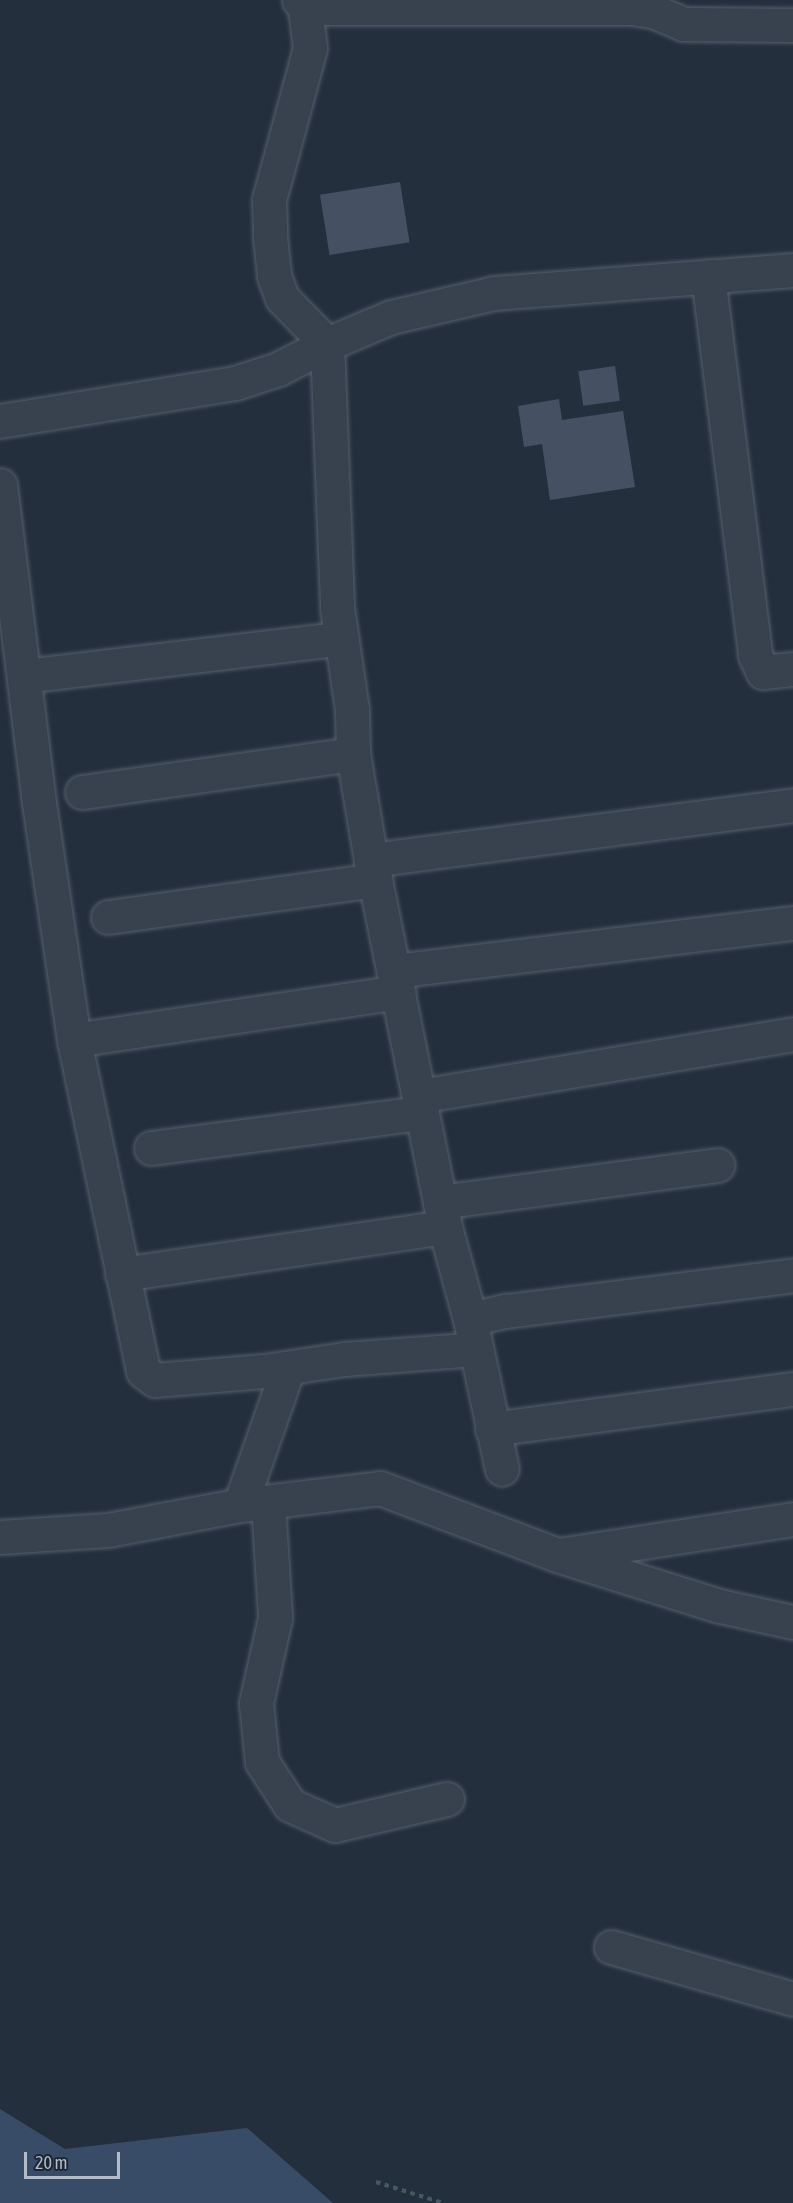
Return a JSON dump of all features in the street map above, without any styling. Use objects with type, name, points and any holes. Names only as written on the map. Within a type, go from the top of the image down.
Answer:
[{"type":"street","points":[[502,1469],[473,1334],[442,1215],[373,870],[353,754],[352,710],[337,596],[327,344],[282,298],[274,276],[269,200],[310,48],[305,3],[631,8],[654,6],[683,24],[793,26]]},
{"type":"street","points":[[0,421],[235,384],[273,371],[327,344],[392,316],[494,293],[793,270]]},
{"type":"street","points":[[708,276],[755,655],[763,672],[793,669]]},
{"type":"street","points":[[0,485],[38,796],[74,1040],[143,1371],[155,1380],[288,1368],[473,1334],[506,1311],[793,1275]]},
{"type":"street","points":[[25,676],[342,638]]},
{"type":"street","points":[[82,792],[353,754]]},
{"type":"street","points":[[108,917],[373,870],[793,805]]},
{"type":"street","points":[[74,1040],[397,982],[793,923]]},
{"type":"street","points":[[152,1148],[420,1105],[793,1034]]},
{"type":"street","points":[[122,1274],[718,1165]]},
{"type":"street","points":[[288,1368],[254,1503],[275,1618],[256,1703],[262,1762],[290,1805],[335,1826],[447,1799]]},
{"type":"street","points":[[492,1429],[793,1389]]},
{"type":"street","points":[[0,1537],[108,1530],[254,1503],[380,1488],[557,1555],[720,1606],[793,1622]]},
{"type":"street","points":[[557,1555],[793,1519]]},
{"type":"street","points":[[611,1947],[793,1999]]},
{"type":"path","points":[[376,2182],[443,2203]]},
{"type":"water","points":[[0,2109],[65,2149],[247,2128],[333,2203],[0,2203]]},
{"type":"building","points":[[400,182],[410,242],[330,255],[320,195]]},
{"type":"building","points":[[615,366],[620,401],[583,406],[578,371]]},
{"type":"building","points":[[559,399],[562,420],[623,411],[635,487],[550,500],[542,444],[524,447],[518,406]]}]
